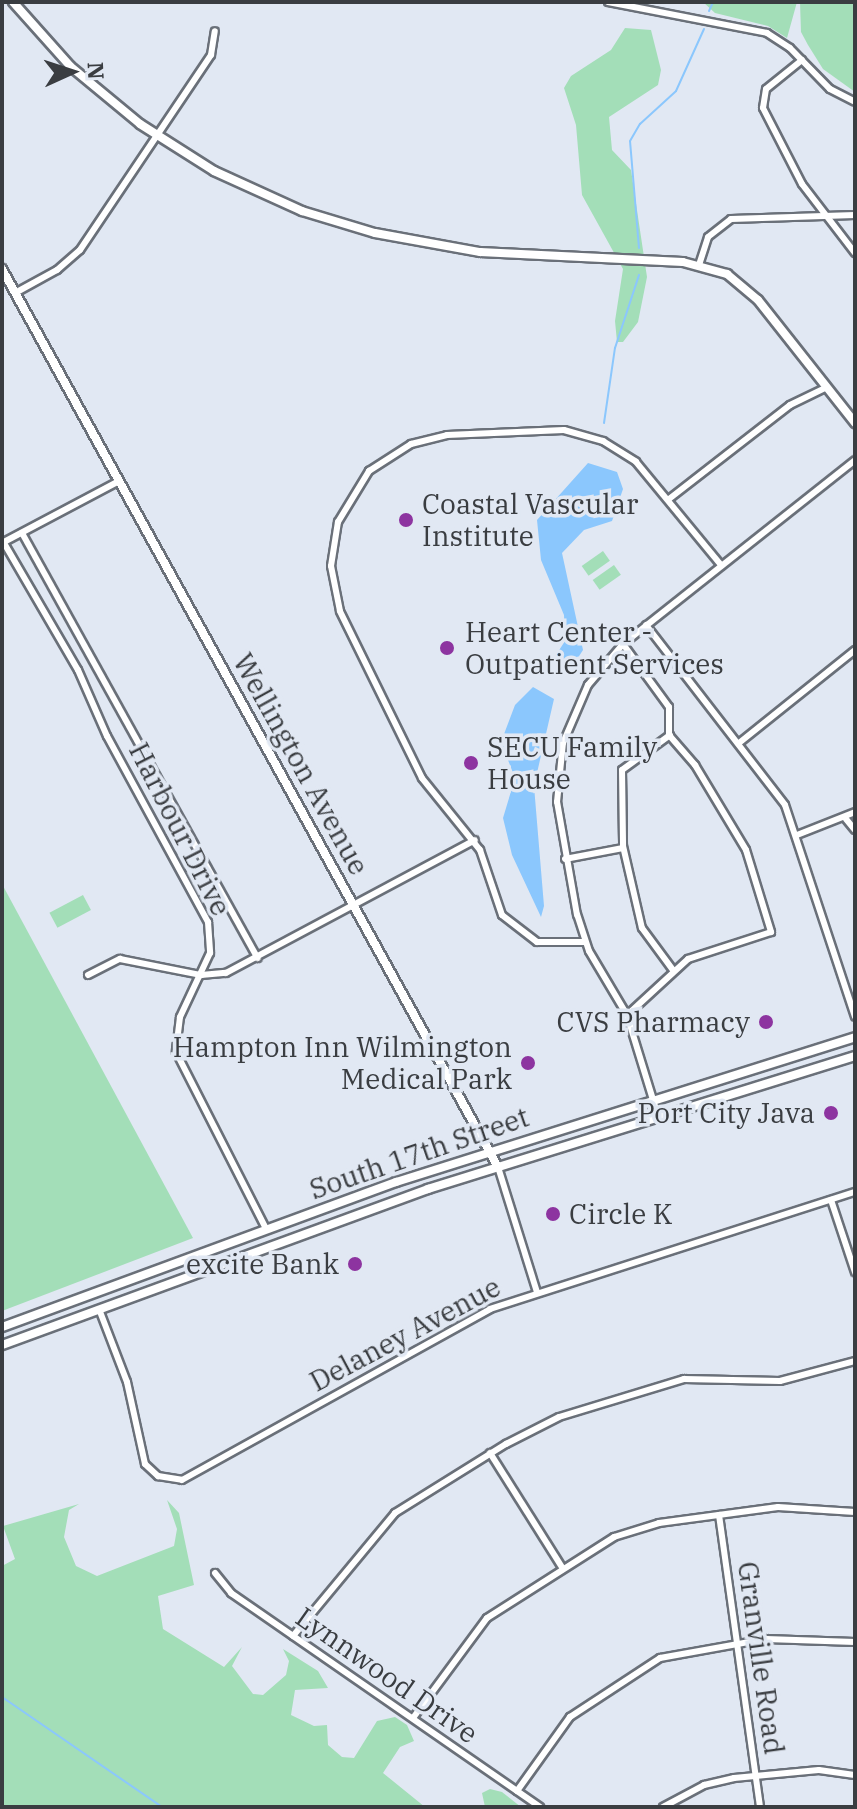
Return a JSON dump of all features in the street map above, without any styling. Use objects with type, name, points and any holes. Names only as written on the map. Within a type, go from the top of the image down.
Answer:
[{"type":"street","points":[[13,2],[78,74],[156,135],[263,196],[375,233],[485,252],[699,265],[732,277],[754,295],[855,423]]},
{"type":"street","points":[[608,2],[747,25],[775,37],[830,89],[855,102]]},
{"type":"street","points":[[15,293],[57,270],[80,250],[211,55],[215,31]]},
{"type":"street","points":[[802,60],[766,89],[763,108],[822,215],[855,253]]},
{"type":"street","points":[[699,265],[708,237],[731,219],[855,215]]},
{"type":"street","name":"Wellington Avenue","points":[[2,269],[490,1151],[498,1167],[537,1292]]},
{"type":"street","points":[[669,499],[790,405],[827,387]]},
{"type":"street","points":[[585,942],[546,944],[513,928],[498,905],[475,840],[422,778],[340,611],[332,551],[352,493],[379,462],[411,444],[537,428],[576,432],[615,447],[669,499],[721,565]]},
{"type":"street","points":[[658,1116],[627,1015],[585,942],[565,859],[556,786],[563,743],[581,695],[623,644],[855,460]]},
{"type":"street","points":[[3,543],[119,481]]},
{"type":"street","points":[[22,533],[258,958]]},
{"type":"street","name":"Harbour Drive","points":[[3,543],[78,670],[107,736],[208,922],[210,953],[180,1017],[178,1059],[266,1229]]},
{"type":"street","points":[[646,625],[775,790],[797,835],[855,1017]]},
{"type":"street","points":[[623,644],[669,707],[670,735],[695,765],[737,834],[771,932],[688,959],[627,1015]]},
{"type":"street","points":[[739,743],[855,650]]},
{"type":"street","points":[[670,735],[622,770],[623,848],[642,928],[673,970]]},
{"type":"street","points":[[797,835],[846,819],[855,812]]},
{"type":"street","points":[[846,819],[855,830]]},
{"type":"street","points":[[88,975],[120,959],[201,975],[226,973],[475,840]]},
{"type":"street","points":[[565,859],[623,848]]},
{"type":"street","name":"South 17th Street","points":[[2,1327],[266,1229],[490,1151],[855,1037]]},
{"type":"street","name":"South 17th Street","points":[[2,1345],[498,1167],[855,1056]]},
{"type":"street","name":"Delaney Avenue","points":[[99,1309],[127,1382],[145,1464],[158,1476],[182,1480],[471,1317],[537,1292],[855,1192]]},
{"type":"street","points":[[831,1200],[855,1272]]},
{"type":"street","points":[[293,1636],[384,1523],[490,1453],[559,1417],[626,1393],[700,1376],[799,1379],[855,1361]]},
{"type":"street","points":[[490,1453],[563,1569]]},
{"type":"street","points":[[413,1718],[478,1626],[627,1531],[787,1507],[855,1512]]},
{"type":"street","name":"Granville Road","points":[[719,1515],[760,1807]]},
{"type":"street","name":"Lynnwood Drive","points":[[215,1573],[231,1593],[540,1807]]},
{"type":"street","points":[[517,1791],[563,1724],[603,1692],[671,1654],[736,1642],[796,1637],[855,1642]]},
{"type":"street","points":[[663,1807],[704,1785],[755,1775],[819,1770],[855,1775]]},
{"type":"green space","points":[[703,2],[797,2],[787,38],[768,26],[715,13]]},
{"type":"green space","points":[[800,2],[855,2],[855,92],[823,69],[808,45],[801,32]]},
{"type":"green space","points":[[625,28],[651,30],[661,70],[658,85],[609,117],[612,150],[631,170],[647,277],[638,322],[623,342],[617,342],[615,321],[623,269],[582,195],[576,125],[564,88],[571,76],[611,50]]},
{"type":"green space","points":[[603,551],[610,561],[589,576],[582,566]]},
{"type":"green space","points":[[614,565],[621,575],[600,590],[593,580]]},
{"type":"green space","points":[[2,884],[193,1238],[2,1311]]},
{"type":"green space","points":[[83,895],[91,910],[57,928],[49,913]]},
{"type":"green space","points":[[167,1500],[179,1513],[194,1585],[158,1596],[163,1629],[224,1667],[242,1647],[232,1666],[253,1694],[263,1695],[286,1675],[289,1661],[283,1649],[318,1671],[328,1688],[295,1690],[291,1715],[314,1726],[327,1725],[328,1745],[342,1757],[354,1758],[377,1721],[395,1717],[407,1725],[414,1741],[400,1747],[383,1773],[425,1807],[2,1807],[2,1566],[15,1559],[3,1526],[79,1504],[69,1510],[64,1537],[76,1566],[97,1576],[174,1546],[177,1529]]},
{"type":"green space","points":[[490,1789],[502,1792],[521,1807],[485,1807],[482,1793]]},
{"type":"water","points":[[588,463],[617,472],[623,489],[612,521],[584,530],[562,553],[583,650],[572,667],[563,668],[554,658],[565,641],[564,615],[541,560],[537,520]]},
{"type":"water","points":[[533,687],[554,699],[534,786],[544,906],[541,917],[512,855],[503,818],[515,778],[501,742],[515,705]]},
{"type":"waterway","points":[[709,11],[713,2]]},
{"type":"waterway","points":[[639,248],[630,141],[640,124],[676,91],[704,29]]},
{"type":"waterway","points":[[604,423],[615,348],[639,275]]},
{"type":"waterway","points":[[2,1697],[162,1807]]},
{"type":"place","name":"Coastal Vascular Institute","points":[[406,520]]},
{"type":"place","name":"Heart Center - Outpatient Services","points":[[447,648]]},
{"type":"place","name":"SECU Family House","points":[[471,763]]},
{"type":"place","name":"CVS Pharmacy","points":[[766,1022]]},
{"type":"place","name":"Hampton Inn Wilmington Medical Park","points":[[528,1063]]},
{"type":"place","name":"Port City Java","points":[[831,1113]]},
{"type":"place","name":"Circle K","points":[[553,1214]]},
{"type":"place","name":"excite Bank","points":[[355,1264]]}]
